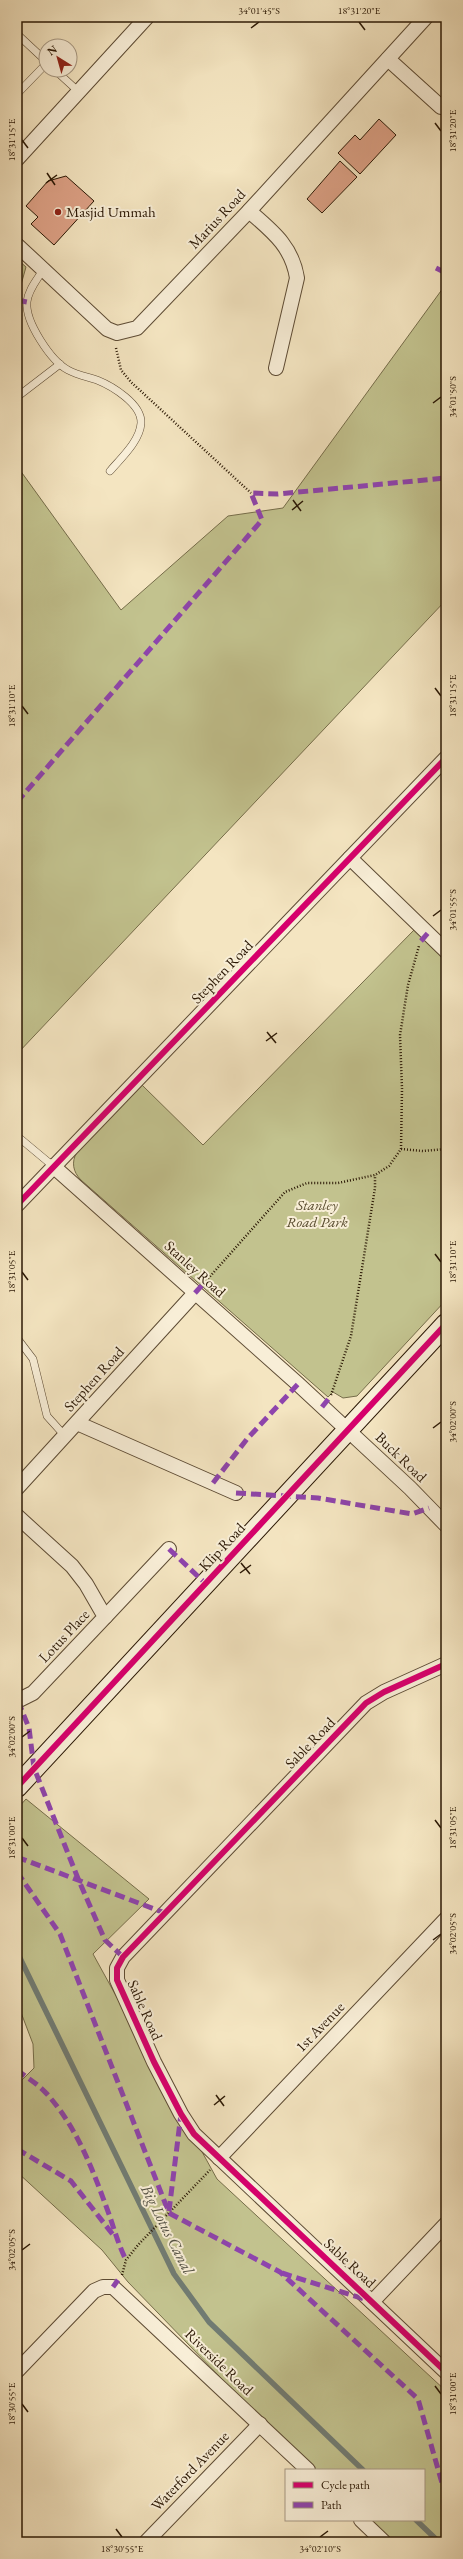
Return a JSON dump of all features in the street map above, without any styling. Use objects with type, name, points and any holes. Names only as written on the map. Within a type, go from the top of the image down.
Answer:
[{"type":"street","points":[[17,159],[148,17]]},
{"type":"street","name":"Marius Road","points":[[117,333],[137,328],[150,317],[426,17]]},
{"type":"street","points":[[388,59],[441,107]]},
{"type":"street","points":[[249,211],[281,239],[295,264],[297,278],[276,368]]},
{"type":"street","points":[[17,245],[97,321],[117,333]]},
{"type":"street","name":"Stephen Road","points":[[17,1204],[446,758]]},
{"type":"street","points":[[350,858],[446,951]]},
{"type":"street","name":"Stanley Road","points":[[53,1166],[200,1288],[348,1430]]},
{"type":"street","name":"Stephen Road","points":[[17,1488],[200,1288]]},
{"type":"street","name":"Klip Road","points":[[17,1787],[446,1324]]},
{"type":"street","points":[[76,1423],[236,1493]]},
{"type":"street","name":"Buck Road","points":[[348,1430],[446,1526]]},
{"type":"street","name":"Lotus Place","points":[[17,1516],[72,1566],[86,1584],[105,1617],[33,1693],[17,1701]]},
{"type":"street","points":[[105,1617],[169,1549]]},
{"type":"street","name":"Sable Road","points":[[446,1664],[384,1692],[366,1703],[124,1957],[117,1968],[116,1980],[121,1994],[181,2114],[215,2164],[372,2302],[446,2372]]},
{"type":"street","name":"1st Avenue","points":[[215,2164],[446,1920]]},
{"type":"street","points":[[372,2302],[446,2224]]},
{"type":"street","name":"Riverside Road","points":[[17,2371],[84,2300],[102,2287],[113,2287],[123,2293],[307,2469]]},
{"type":"street","name":"Waterford Avenue","points":[[146,2542],[260,2424]]},
{"type":"street","points":[[362,2521],[384,2542]]},
{"type":"lane","points":[[17,34],[38,55]]},
{"type":"lane","points":[[17,94],[38,72]]},
{"type":"lane","points":[[64,78],[79,92]]},
{"type":"lane","points":[[44,270],[31,290],[27,302],[28,315],[33,328],[60,364],[68,370],[98,380],[116,390],[131,402],[138,412],[141,422],[138,434],[130,447],[110,471]]},
{"type":"lane","points":[[17,397],[60,364]]},
{"type":"lane","name":"Stanley Road","points":[[17,1136],[53,1166]]},
{"type":"lane","points":[[17,1338],[26,1346],[33,1359],[47,1416],[65,1436]]},
{"type":"path","points":[[117,333],[115,350],[121,370],[251,493]]},
{"type":"path","points":[[200,1288],[286,1192],[307,1183],[338,1183],[375,1175],[389,1166],[401,1149],[402,1089],[400,1035],[408,985],[421,941]]},
{"type":"path","points":[[401,1149],[423,1151],[446,1149]]},
{"type":"path","points":[[330,1397],[352,1336],[376,1188],[375,1175]]},
{"type":"path","points":[[118,2280],[122,2276],[126,2260],[138,2245],[215,2164]]},
{"type":"path","points":[[439,2542],[446,2535]]},
{"type":"green space","points":[[17,259],[26,267],[17,299]]},
{"type":"green space","points":[[446,284],[446,600],[17,1054],[17,466],[121,610],[228,516],[283,508]]},
{"type":"green space","name":"Stanley Road Park","points":[[414,930],[446,961],[446,1300],[357,1396],[343,1398],[333,1392],[328,1397],[81,1180],[76,1174],[74,1159],[77,1152],[142,1085],[203,1145]]},
{"type":"green space","points":[[26,1799],[149,1899],[93,1954],[217,2179],[446,2391],[446,2542],[380,2542],[359,2521],[425,2521],[425,2469],[309,2469],[128,2282],[102,2250],[17,2172],[17,2085],[34,2068],[33,2044],[17,2002],[17,1809]]},
{"type":"building","points":[[379,119],[396,135],[360,174],[338,153],[355,135],[360,140]]},
{"type":"building","points":[[340,161],[357,177],[322,213],[307,199]]},
{"type":"building","name":"Masjid Ummah","points":[[66,176],[94,201],[54,245],[31,224],[38,217],[26,206],[48,181]]},
{"type":"waterway","name":"Big Lotus Canal","points":[[17,1952],[174,2274],[209,2322],[362,2469]]},
{"type":"waterway","name":"Big Lotus Canal","points":[[417,2521],[439,2542]]},
{"type":"marked path","points":[[436,268],[446,273]]},
{"type":"marked path","points":[[17,300],[27,302]]},
{"type":"marked path","points":[[17,802],[262,520],[251,493],[278,494],[446,478]]},
{"type":"marked path","points":[[421,941],[428,933]]},
{"type":"marked path","points":[[195,1293],[204,1283]]},
{"type":"marked path","points":[[213,1483],[247,1439],[298,1384]]},
{"type":"marked path","points":[[322,1407],[330,1397]]},
{"type":"marked path","points":[[236,1493],[318,1498],[412,1514],[429,1508]]},
{"type":"marked path","points":[[169,1549],[206,1584]]},
{"type":"marked path","points":[[18,1701],[29,1728],[34,1768],[79,1881],[105,1940],[123,1957]]},
{"type":"marked path","points":[[17,1857],[165,1913]]},
{"type":"marked path","points":[[17,1872],[60,1934],[169,2213],[280,2272],[418,2399],[446,2497]]},
{"type":"marked path","points":[[17,2070],[46,2093],[67,2121],[76,2136],[98,2184],[126,2260]]},
{"type":"marked path","points":[[169,2211],[181,2114]]},
{"type":"marked path","points":[[17,2149],[71,2181],[114,2236]]},
{"type":"marked path","points":[[282,2273],[367,2300]]},
{"type":"marked path","points":[[113,2287],[118,2280]]},
{"type":"cycle path","points":[[17,1205],[446,758]]},
{"type":"cycle path","points":[[17,1787],[446,1324]]},
{"type":"cycle path","points":[[446,1664],[384,1692],[366,1703],[123,1957],[117,1968],[117,1980],[154,2062],[181,2114],[194,2134],[446,2372]]},
{"type":"place","name":"Masjid Ummah","points":[[58,212]]}]
